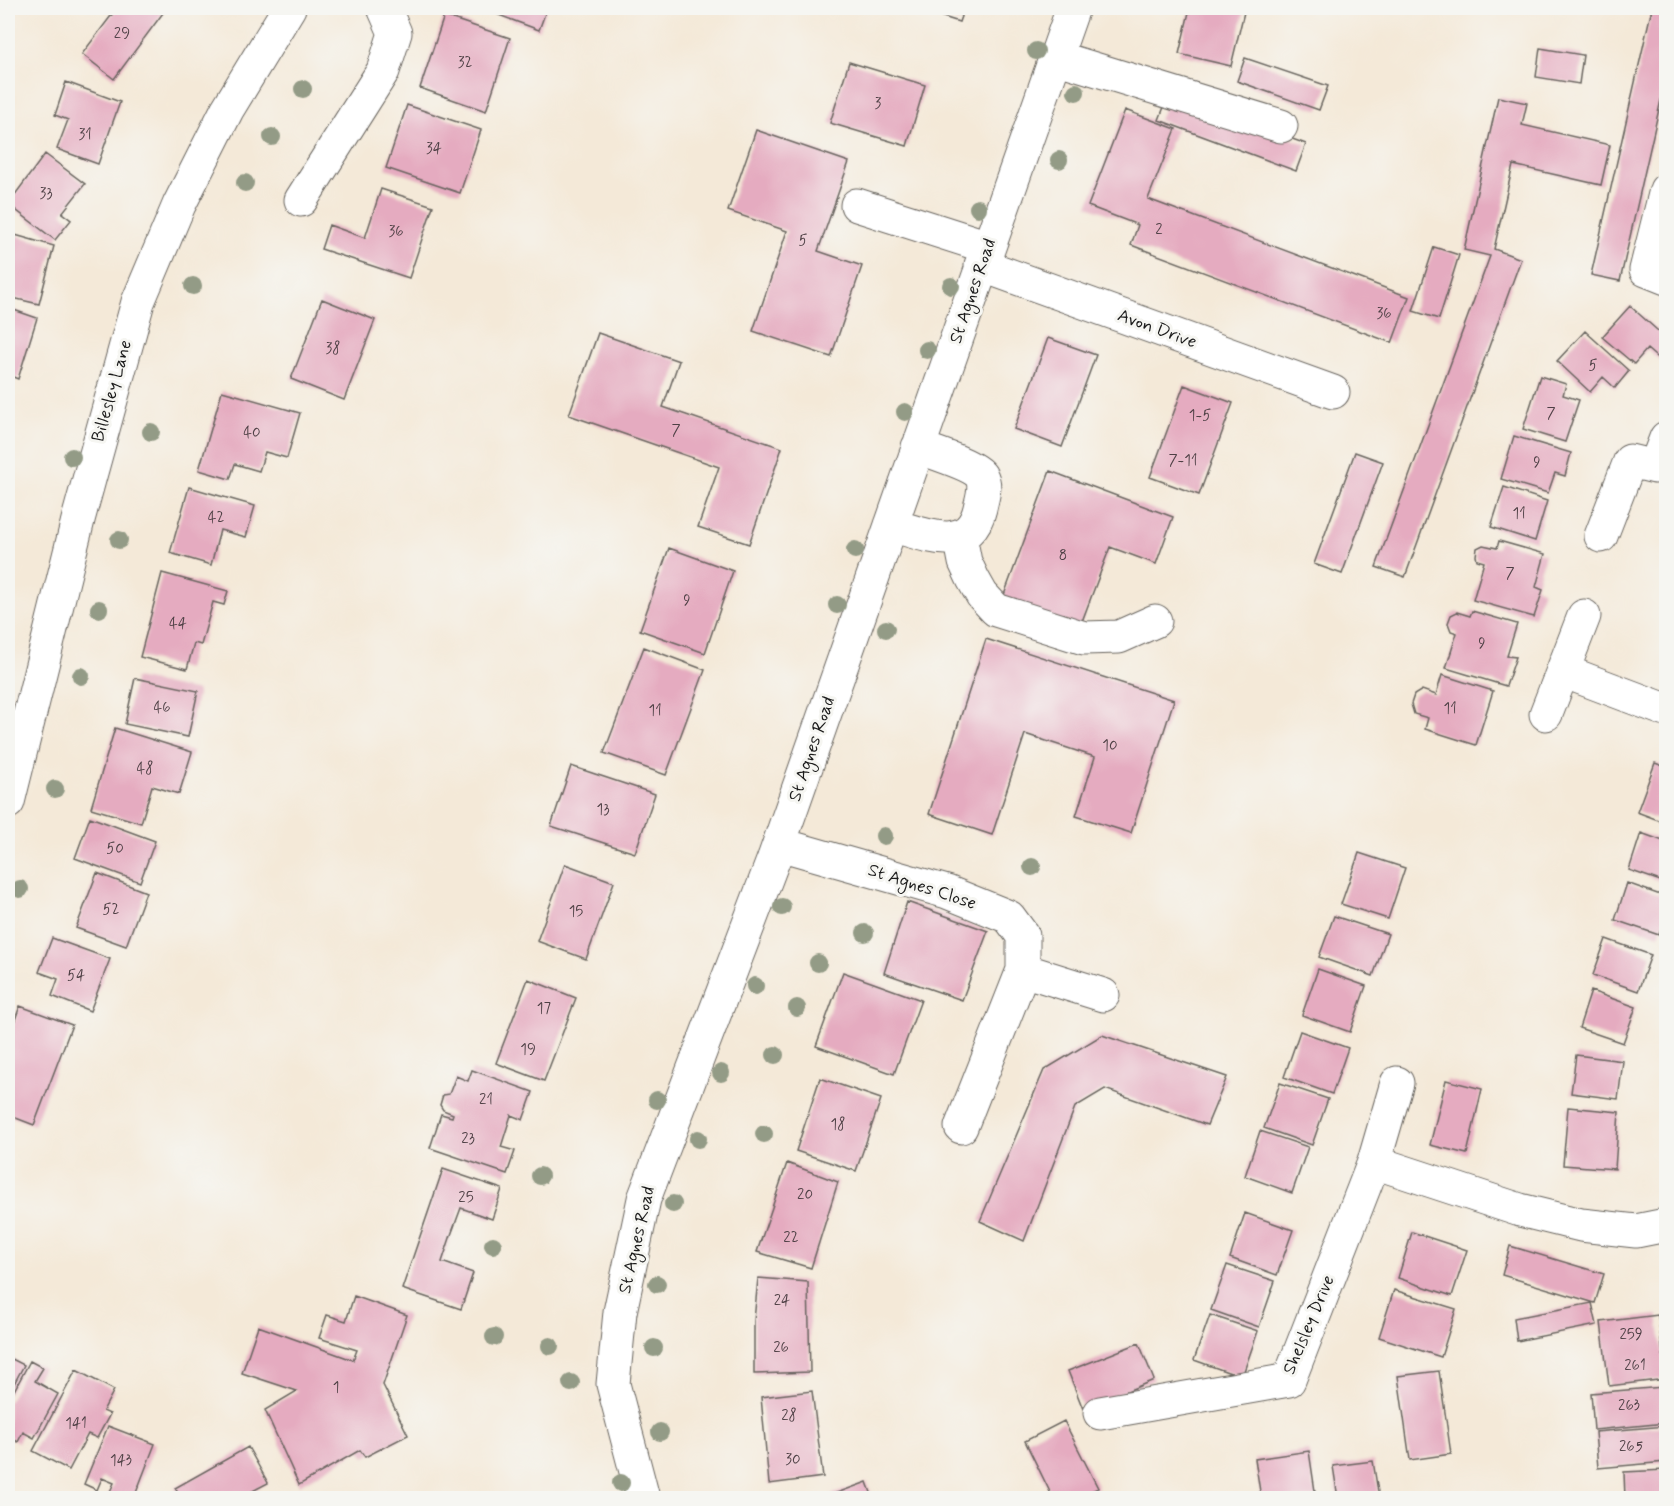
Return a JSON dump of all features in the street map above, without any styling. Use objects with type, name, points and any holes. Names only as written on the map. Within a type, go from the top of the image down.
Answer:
[{"type":"street","name":"Billesley Lane","points":[[8,802],[79,516],[138,302],[179,205],[227,110],[289,8]]},
{"type":"street","points":[[301,200],[383,71],[395,33],[384,8]]},
{"type":"street","name":"St Agnes Road","points":[[643,1498],[613,1384],[620,1312],[644,1199],[779,844],[1073,8]]},
{"type":"street","points":[[1055,57],[1281,126]]},
{"type":"street","points":[[1666,190],[1646,270],[1666,278]]},
{"type":"street","name":"Avon Drive","points":[[857,205],[1333,392]]},
{"type":"street","points":[[891,525],[944,539],[960,536],[972,527],[978,517],[984,487],[981,475],[970,468],[918,447]]},
{"type":"street","points":[[1600,536],[1630,461],[1663,459]]},
{"type":"street","points":[[960,536],[965,562],[973,579],[982,595],[996,610],[1084,638],[1119,637],[1155,621]]},
{"type":"street","points":[[1546,714],[1584,616]]},
{"type":"street","points":[[1563,671],[1666,710]]},
{"type":"street","name":"St Agnes Close","points":[[779,844],[946,892],[1009,917],[1023,936],[1023,970],[961,1127]]},
{"type":"street","points":[[1023,970],[1103,995]]},
{"type":"street","name":"Shelsley Drive","points":[[1100,1413],[1290,1380],[1374,1162],[1397,1083]]},
{"type":"street","points":[[1374,1162],[1520,1210],[1581,1225],[1636,1231],[1666,1225]]},
{"type":"building","points":[[117,8],[156,8],[163,13],[114,79],[82,54]]},
{"type":"building","points":[[480,8],[547,8],[539,30]]},
{"type":"building","points":[[915,8],[964,8],[959,22]]},
{"type":"building","points":[[1190,8],[1245,8],[1231,66],[1179,54]]},
{"type":"building","points":[[1652,8],[1666,11],[1666,78],[1620,281],[1591,275]]},
{"type":"building","points":[[444,16],[510,38],[486,111],[420,88]]},
{"type":"building","points":[[1540,48],[1583,55],[1579,84],[1536,77]]},
{"type":"building","points":[[1245,58],[1328,86],[1319,110],[1237,81]]},
{"type":"building","points":[[849,62],[925,85],[907,146],[830,123]]},
{"type":"building","points":[[66,82],[120,102],[98,164],[57,149],[68,120],[55,115]]},
{"type":"building","points":[[1169,94],[1306,144],[1296,171],[1159,120]]},
{"type":"building","points":[[1498,97],[1527,103],[1522,125],[1610,145],[1601,185],[1513,165],[1494,249],[1521,259],[1405,577],[1376,567],[1490,256],[1464,250]]},
{"type":"building","points":[[407,105],[481,130],[460,193],[386,168]]},
{"type":"building","points":[[1125,110],[1176,129],[1148,199],[1409,297],[1392,343],[1131,245],[1138,225],[1088,206]]},
{"type":"building","points":[[756,130],[849,162],[818,251],[862,266],[831,357],[753,331],[787,231],[728,211]]},
{"type":"building","points":[[45,154],[85,184],[62,213],[71,220],[55,240],[8,204]]},
{"type":"building","points":[[381,189],[433,206],[409,278],[321,249],[329,225],[365,238]]},
{"type":"building","points":[[8,233],[54,246],[39,304],[8,297]]},
{"type":"building","points":[[1434,247],[1459,255],[1439,319],[1413,311]]},
{"type":"building","points":[[322,299],[375,320],[344,400],[291,379]]},
{"type":"building","points":[[1630,306],[1666,338],[1666,357],[1662,362],[1647,349],[1634,364],[1602,337]]},
{"type":"building","points":[[8,308],[37,318],[18,379],[8,375]]},
{"type":"building","points":[[1585,331],[1629,371],[1615,388],[1603,377],[1590,392],[1557,361]]},
{"type":"building","points":[[598,333],[679,361],[663,407],[782,448],[749,544],[698,527],[719,467],[569,415]]},
{"type":"building","points":[[1048,338],[1096,355],[1062,447],[1014,429]]},
{"type":"building","points":[[1540,376],[1566,384],[1563,395],[1579,400],[1565,442],[1523,429]]},
{"type":"building","points":[[1184,385],[1233,403],[1199,495],[1150,477]]},
{"type":"building","points":[[222,391],[300,413],[287,458],[265,452],[259,471],[235,464],[230,479],[199,470]]},
{"type":"building","points":[[1514,436],[1571,453],[1565,476],[1555,473],[1548,493],[1501,479]]},
{"type":"building","points":[[1355,452],[1383,462],[1342,574],[1314,564]]},
{"type":"building","points":[[1050,471],[1173,517],[1156,564],[1110,547],[1078,632],[1001,603]]},
{"type":"building","points":[[189,487],[255,506],[246,537],[220,530],[211,565],[170,553]]},
{"type":"building","points":[[1504,487],[1547,501],[1535,541],[1491,527]]},
{"type":"building","points":[[1499,541],[1545,554],[1536,587],[1543,590],[1534,617],[1473,600],[1484,562],[1477,560],[1477,548],[1483,545],[1497,548]]},
{"type":"building","points":[[669,548],[733,571],[705,653],[640,630]]},
{"type":"building","points":[[162,573],[228,591],[224,605],[213,602],[201,645],[194,643],[187,669],[140,657]]},
{"type":"building","points":[[1472,611],[1517,624],[1507,656],[1516,657],[1506,686],[1446,668],[1457,633],[1451,631],[1448,623],[1451,615],[1457,612],[1470,616]]},
{"type":"building","points":[[986,639],[1174,700],[1131,833],[1076,816],[1095,757],[1025,734],[992,835],[929,814]]},
{"type":"building","points":[[644,647],[705,670],[666,775],[604,753]]},
{"type":"building","points":[[1442,675],[1493,691],[1476,745],[1425,729],[1428,718],[1414,714],[1411,704],[1414,695],[1422,690],[1436,695]]},
{"type":"building","points":[[135,678],[198,691],[188,737],[125,724]]},
{"type":"building","points":[[115,728],[192,752],[179,794],[152,786],[141,823],[91,808]]},
{"type":"building","points":[[1655,763],[1666,767],[1666,823],[1637,812]]},
{"type":"building","points":[[571,766],[655,794],[635,853],[551,826]]},
{"type":"building","points":[[90,817],[155,841],[140,882],[75,858]]},
{"type":"building","points":[[1641,833],[1666,842],[1666,883],[1629,870]]},
{"type":"building","points":[[1359,853],[1405,868],[1388,919],[1341,904]]},
{"type":"building","points":[[565,864],[614,882],[586,959],[537,941]]},
{"type":"building","points":[[97,873],[146,892],[126,946],[76,928]]},
{"type":"building","points":[[1627,883],[1666,897],[1666,915],[1659,935],[1615,920]]},
{"type":"building","points":[[907,902],[988,931],[962,1000],[884,973]]},
{"type":"building","points":[[1334,916],[1388,934],[1373,976],[1319,957]]},
{"type":"building","points":[[52,938],[110,959],[90,1011],[52,996],[58,979],[39,972]]},
{"type":"building","points":[[1606,939],[1651,955],[1638,991],[1593,975]]},
{"type":"building","points":[[1318,969],[1366,986],[1350,1032],[1302,1015]]},
{"type":"building","points":[[843,972],[921,1000],[894,1074],[816,1046]]},
{"type":"building","points":[[528,979],[576,998],[544,1081],[496,1063]]},
{"type":"building","points":[[1591,991],[1636,1007],[1623,1043],[1579,1028]]},
{"type":"building","points":[[20,1006],[72,1025],[34,1125],[8,1115],[8,1039]]},
{"type":"building","points":[[1300,1031],[1348,1048],[1332,1094],[1284,1077]]},
{"type":"building","points":[[1102,1035],[1227,1077],[1207,1125],[1105,1089],[1075,1107],[1024,1241],[980,1221],[1044,1070]]},
{"type":"building","points":[[1576,1055],[1623,1061],[1618,1099],[1571,1093]]},
{"type":"building","points":[[472,1070],[533,1092],[523,1120],[511,1115],[501,1147],[515,1151],[507,1174],[430,1148],[441,1114],[452,1117],[453,1114],[443,1110],[440,1105],[443,1095],[449,1094],[456,1076],[468,1081]]},
{"type":"building","points":[[820,1078],[881,1099],[856,1171],[796,1151]]},
{"type":"building","points":[[1446,1080],[1482,1089],[1467,1154],[1430,1145]]},
{"type":"building","points":[[1280,1083],[1328,1099],[1312,1145],[1264,1128]]},
{"type":"building","points":[[1568,1107],[1619,1112],[1615,1169],[1563,1165]]},
{"type":"building","points":[[1260,1131],[1308,1147],[1292,1193],[1245,1176]]},
{"type":"building","points":[[787,1163],[838,1182],[811,1268],[757,1252]]},
{"type":"building","points":[[443,1169],[502,1189],[492,1219],[461,1208],[451,1235],[442,1262],[473,1273],[461,1309],[402,1289]]},
{"type":"building","points":[[1245,1213],[1293,1230],[1277,1275],[1230,1258]]},
{"type":"building","points":[[1412,1232],[1467,1250],[1452,1296],[1398,1278]]},
{"type":"building","points":[[1510,1246],[1604,1274],[1595,1303],[1502,1275]]},
{"type":"building","points":[[1227,1265],[1275,1281],[1259,1327],[1211,1310]]},
{"type":"building","points":[[758,1278],[808,1282],[810,1372],[754,1374],[754,1321]]},
{"type":"building","points":[[1394,1290],[1456,1309],[1441,1357],[1379,1337]]},
{"type":"building","points":[[354,1296],[407,1315],[383,1385],[408,1435],[365,1457],[360,1450],[299,1485],[265,1410],[297,1391],[242,1373],[258,1326],[353,1360],[357,1350],[319,1338],[327,1315],[346,1321]]},
{"type":"building","points":[[1592,1303],[1597,1325],[1517,1341],[1514,1318]]},
{"type":"building","points":[[1210,1315],[1258,1331],[1242,1377],[1194,1360]]},
{"type":"building","points":[[1658,1315],[1666,1379],[1609,1386],[1601,1322]]},
{"type":"building","points":[[1139,1343],[1154,1380],[1083,1409],[1068,1371]]},
{"type":"building","points":[[8,1357],[24,1365],[8,1395]]},
{"type":"building","points":[[30,1361],[43,1368],[35,1381],[58,1394],[34,1438],[23,1432],[18,1442],[8,1436],[8,1402]]},
{"type":"building","points":[[76,1370],[114,1390],[103,1411],[110,1414],[97,1438],[88,1434],[69,1470],[33,1451]]},
{"type":"building","points":[[1439,1371],[1451,1454],[1410,1460],[1398,1376]]},
{"type":"building","points":[[1663,1387],[1666,1423],[1594,1430],[1591,1393]]},
{"type":"building","points":[[812,1391],[823,1477],[769,1484],[761,1397]]},
{"type":"building","points":[[1064,1421],[1098,1488],[1077,1498],[1053,1498],[1025,1441]]},
{"type":"building","points":[[108,1426],[155,1444],[134,1498],[107,1498],[114,1483],[102,1478],[97,1490],[84,1484]]},
{"type":"building","points":[[1666,1426],[1666,1462],[1598,1468],[1595,1432]]},
{"type":"building","points":[[248,1447],[268,1483],[239,1498],[181,1498],[175,1488]]},
{"type":"building","points":[[1309,1451],[1316,1498],[1261,1498],[1255,1459]]},
{"type":"building","points":[[1373,1461],[1379,1498],[1338,1498],[1333,1466]]},
{"type":"building","points":[[1666,1470],[1666,1498],[1625,1498],[1624,1472]]},
{"type":"building","points":[[867,1482],[873,1498],[823,1498]]}]
